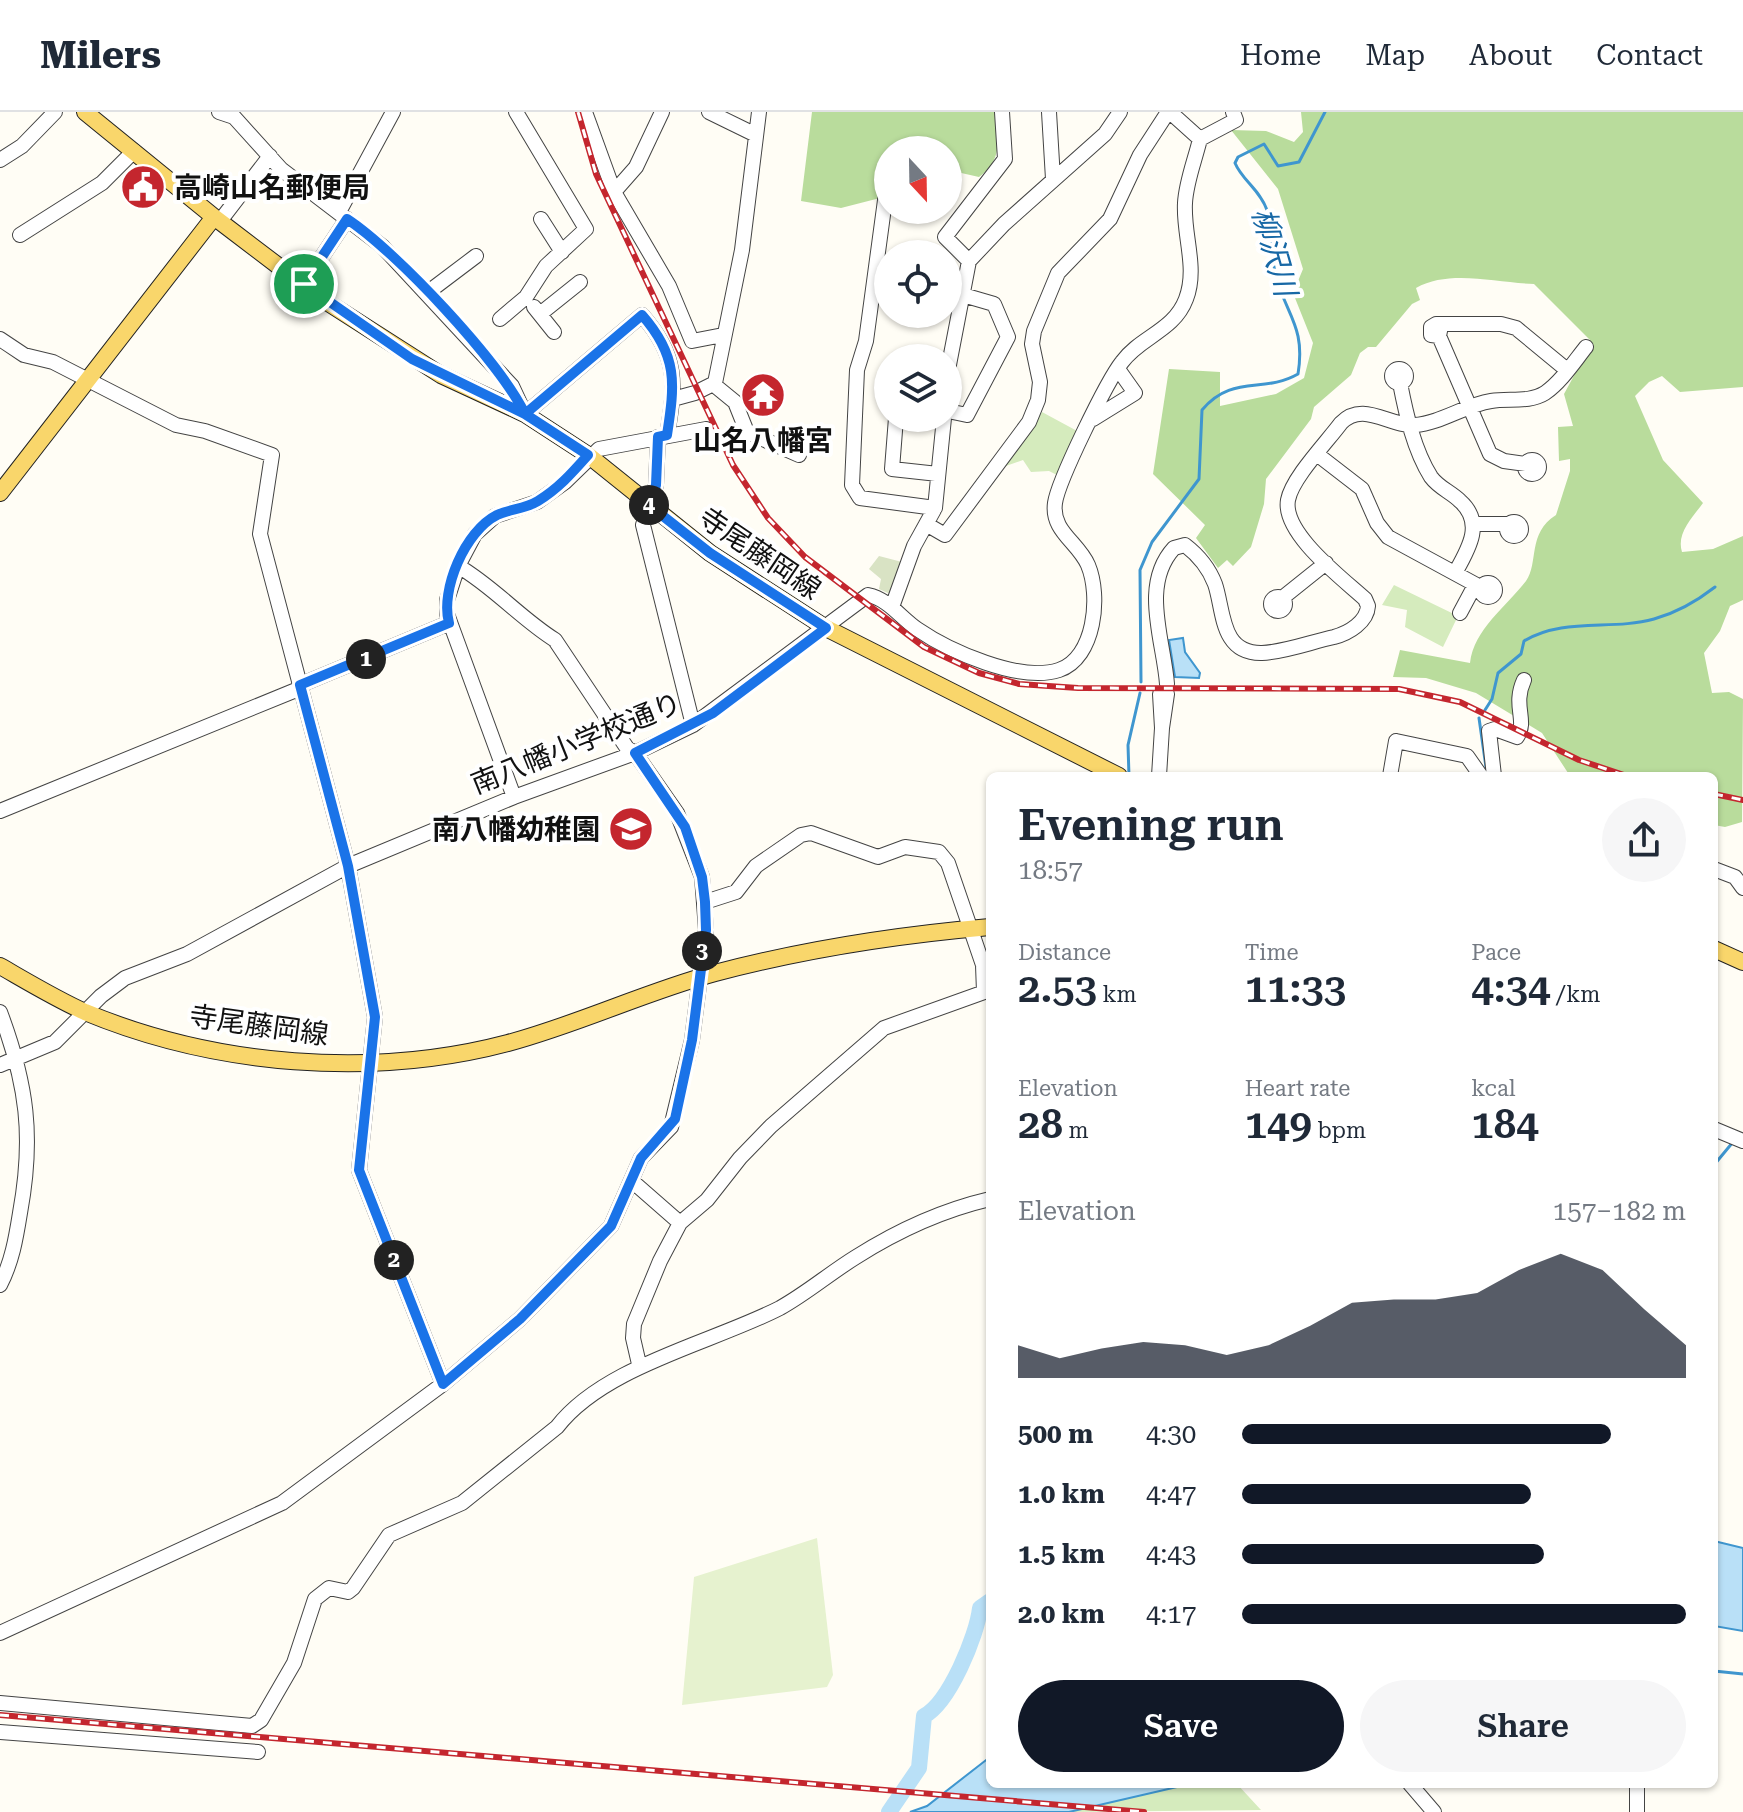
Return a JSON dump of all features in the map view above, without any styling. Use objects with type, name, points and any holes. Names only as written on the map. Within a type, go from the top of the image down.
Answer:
[{"type":"main road","name":"寺尾藤岡線","points":[[94,114],[217,219],[304,284],[412,359],[525,414],[588,455],[710,553],[826,628],[1111,772]]},
{"type":"main road","points":[[1,491],[217,219]]},
{"type":"main road","name":"寺尾藤岡線","points":[[0,966],[87,1012],[211,1049],[316,1062],[370,1061],[458,1054],[508,1043],[698,979],[850,943],[986,927]]},
{"type":"main road","points":[[1718,951],[1743,962]]},
{"type":"street","points":[[0,160],[22,146],[55,112]]},
{"type":"street","points":[[219,112],[234,117],[281,169],[382,246],[512,386],[525,414],[642,315],[670,353],[673,399],[663,436],[656,485],[643,525],[693,725]]},
{"type":"street","points":[[304,284],[343,216],[393,112]]},
{"type":"street","points":[[500,319],[526,297],[546,266],[586,229],[516,112]]},
{"type":"street","points":[[585,112],[614,192],[669,286],[692,341],[723,335]]},
{"type":"street","points":[[614,192],[636,167],[662,112]]},
{"type":"street","points":[[709,112],[754,134]]},
{"type":"street","points":[[713,384],[742,250],[759,112]]},
{"type":"street","points":[[969,261],[945,237],[1005,159],[1002,112]]},
{"type":"street","points":[[1049,112],[1053,179]]},
{"type":"street","points":[[952,344],[969,261],[1053,179],[1105,134],[1120,112]]},
{"type":"street","points":[[926,524],[945,535],[1038,400],[1040,382],[1032,344],[1052,285],[1075,254],[1110,219],[1140,155],[1169,112],[1200,139]]},
{"type":"street","points":[[942,432],[935,508],[914,546],[892,607],[942,645],[998,665],[1052,672],[1081,656],[1090,636],[1091,574],[1082,554],[1058,526],[1054,513],[1058,489],[1123,359],[1168,326],[1186,299],[1190,259],[1185,204],[1200,139],[1236,120],[1233,112]]},
{"type":"street","points":[[20,235],[102,183],[134,151]]},
{"type":"street","points":[[217,219],[270,156]]},
{"type":"street","points":[[541,219],[562,252]]},
{"type":"street","points":[[882,224],[866,341],[857,370],[852,485],[860,498],[935,508]]},
{"type":"street","points":[[427,293],[476,256]]},
{"type":"street","points":[[540,314],[580,282]]},
{"type":"street","points":[[962,414],[967,415],[1008,337],[994,304],[963,295]]},
{"type":"street","points":[[526,297],[554,332]]},
{"type":"street","points":[[1526,464],[1493,458],[1440,331],[1465,322],[1516,328],[1567,370]]},
{"type":"street","points":[[0,339],[24,355],[53,362],[176,425],[205,431],[272,455],[260,534],[348,866],[375,1017],[359,1170],[443,1384]]},
{"type":"street","points":[[1159,772],[1164,689],[1156,584],[1166,558],[1180,544],[1194,552],[1210,573],[1226,632],[1236,643],[1257,653],[1348,631],[1366,617],[1368,606],[1365,599],[1297,532],[1288,512],[1292,490],[1351,415],[1366,413],[1409,425],[1421,425],[1490,401],[1536,397],[1551,388],[1586,347]]},
{"type":"street","points":[[1093,419],[1135,393],[1118,369]]},
{"type":"street","points":[[1400,383],[1409,425],[1430,475],[1466,507],[1474,524],[1472,539],[1455,573]]},
{"type":"street","points":[[673,399],[713,384]]},
{"type":"street","points":[[713,384],[735,402],[747,432],[799,455]]},
{"type":"street","points":[[514,797],[449,623],[447,600],[458,566],[475,534],[489,520],[537,502],[565,482],[588,455],[599,449],[706,429]]},
{"type":"street","points":[[895,432],[892,469],[938,474]]},
{"type":"street","points":[[1318,455],[1362,489],[1377,523],[1388,537],[1478,587],[1460,613]]},
{"type":"street","points":[[1474,524],[1510,524]]},
{"type":"street","points":[[1281,599],[1326,563]]},
{"type":"street","points":[[0,1633],[282,1503],[443,1384],[520,1319],[603,1235],[620,1213],[641,1158],[675,1119],[692,1040],[706,930],[702,877],[685,827],[635,753],[627,748],[555,640],[524,621],[484,583],[458,566]]},
{"type":"street","name":"南八幡小学校通り","points":[[0,1065],[55,1042],[125,978],[187,954],[348,866],[514,797],[635,753],[693,725],[868,595],[883,599],[892,607]]},
{"type":"street","points":[[0,811],[449,623]]},
{"type":"street","points":[[1494,772],[1489,731],[1495,729],[1517,737],[1522,723],[1516,696],[1524,680]]},
{"type":"street","points":[[1391,772],[1396,741],[1467,756],[1478,772]]},
{"type":"street","points":[[705,902],[736,892],[756,866],[801,835],[811,833],[878,857],[905,847],[939,852],[948,863],[983,965],[986,984]]},
{"type":"street","points":[[1718,871],[1735,877],[1743,888]]},
{"type":"street","points":[[639,1364],[633,1338],[634,1324],[680,1223],[707,1200],[771,1126],[840,1069],[873,1036],[897,1021],[986,991]]},
{"type":"street","points":[[0,1012],[18,1058],[28,1119],[28,1167],[15,1246],[0,1285]]},
{"type":"street","points":[[1718,1131],[1743,1141]]},
{"type":"street","points":[[632,1181],[680,1223]]},
{"type":"street","points":[[0,1703],[245,1727],[258,1723],[294,1663],[319,1593],[329,1588],[348,1592],[389,1535],[462,1503],[557,1427],[567,1414],[639,1364],[739,1328],[794,1300],[904,1229],[986,1200]]},
{"type":"street","points":[[0,1732],[258,1752]]},
{"type":"street","points":[[1413,1788],[1434,1812]]},
{"type":"street","points":[[1637,1788],[1637,1809]]},
{"type":"green space","points":[[812,112],[996,112],[996,156],[979,177],[962,173],[962,136],[874,136],[874,200],[841,208],[801,201]]},
{"type":"green space","points":[[1301,112],[1743,112],[1743,387],[1680,392],[1662,376],[1649,382],[1635,396],[1663,460],[1703,503],[1683,532],[1682,552],[1713,549],[1743,536],[1743,600],[1730,606],[1720,631],[1704,653],[1712,693],[1729,692],[1743,699],[1742,822],[1718,826],[1718,772],[1567,772],[1542,733],[1476,693],[1426,678],[1393,677],[1400,650],[1470,663],[1484,629],[1526,581],[1541,530],[1556,515],[1570,471],[1570,459],[1559,461],[1558,427],[1573,426],[1564,394],[1588,350],[1590,340],[1534,284],[1458,278],[1429,282],[1416,288],[1420,300],[1412,304],[1376,347],[1368,347],[1360,353],[1351,375],[1314,407],[1311,419],[1266,479],[1264,504],[1251,547],[1233,566],[1227,560],[1218,568],[1196,538],[1205,525],[1153,474],[1169,369],[1220,372],[1220,406],[1276,394],[1304,378],[1313,343],[1293,293],[1303,269],[1278,189],[1231,130],[1266,131],[1294,142],[1303,132]]},
{"type":"green space","points":[[1042,412],[1079,432],[1057,475],[1049,471],[1031,472],[1023,460],[1003,467]]},
{"type":"green space","points":[[879,556],[902,562],[890,594],[879,589],[881,579],[869,569]]},
{"type":"green space","points":[[1394,585],[1458,616],[1443,647],[1405,627],[1407,610],[1382,605]]},
{"type":"green space","points":[[817,1538],[833,1675],[827,1687],[682,1705],[694,1577]]},
{"type":"green space","points":[[1173,1788],[1241,1788],[1261,1810],[1069,1812]]},
{"type":"water","points":[[1183,638],[1185,652],[1200,673],[1199,678],[1175,677],[1169,640]]},
{"type":"water","points":[[1718,1542],[1743,1548],[1743,1631],[1718,1627]]},
{"type":"water","points":[[986,1760],[986,1788],[1173,1788],[1069,1812],[910,1812],[927,1806]]},
{"type":"waterway","name":"柳沢川","points":[[1141,682],[1140,570],[1152,542],[1199,479],[1202,410],[1225,392],[1285,380],[1298,374],[1300,357],[1297,332],[1275,272],[1267,210],[1235,163],[1238,157],[1264,144],[1278,166],[1299,162],[1325,112]]},
{"type":"waterway","points":[[1485,710],[1492,699],[1498,673],[1521,654],[1524,641],[1555,629],[1654,619],[1686,606],[1715,587]]},
{"type":"waterway","name":"柳沢川","points":[[1129,772],[1128,745],[1140,693]]},
{"type":"waterway","points":[[1479,718],[1487,772]]},
{"type":"waterway","points":[[1718,1160],[1733,1142]]},
{"type":"waterway","name":"柳沢川","points":[[889,1812],[919,1768],[924,1716],[943,1698],[952,1683],[968,1651],[980,1608],[986,1604]]},
{"type":"waterway","points":[[1718,1671],[1743,1674]]},
{"type":"railway","points":[[578,112],[596,174],[733,465],[768,518],[805,557],[924,647],[979,673],[1019,684],[1078,688],[1399,689],[1460,702],[1579,760],[1615,772]]},
{"type":"railway","points":[[1718,795],[1743,800]]},
{"type":"railway","points":[[0,1715],[1144,1812]]},
{"type":"place","name":"高崎山名郵便局","points":[[143,187]]},
{"type":"place","name":"山名八幡宮","points":[[763,395]]},
{"type":"place","name":"南八幡幼稚園","points":[[631,829]]},
{"type":"route","points":[[304,284],[347,219],[382,246],[512,386],[525,414],[642,315],[665,344],[672,361],[673,399],[667,435],[658,437],[656,485],[649,505],[710,553],[826,628],[713,713],[635,753],[685,827],[702,877],[705,902],[706,930],[692,1040],[675,1119],[641,1158],[620,1213],[611,1226],[484,1353],[443,1384],[359,1170],[375,1017],[348,866],[300,685],[449,623],[447,600],[458,566],[475,534],[495,516],[537,502],[574,474],[588,455],[525,414],[412,359],[304,284]]}]
